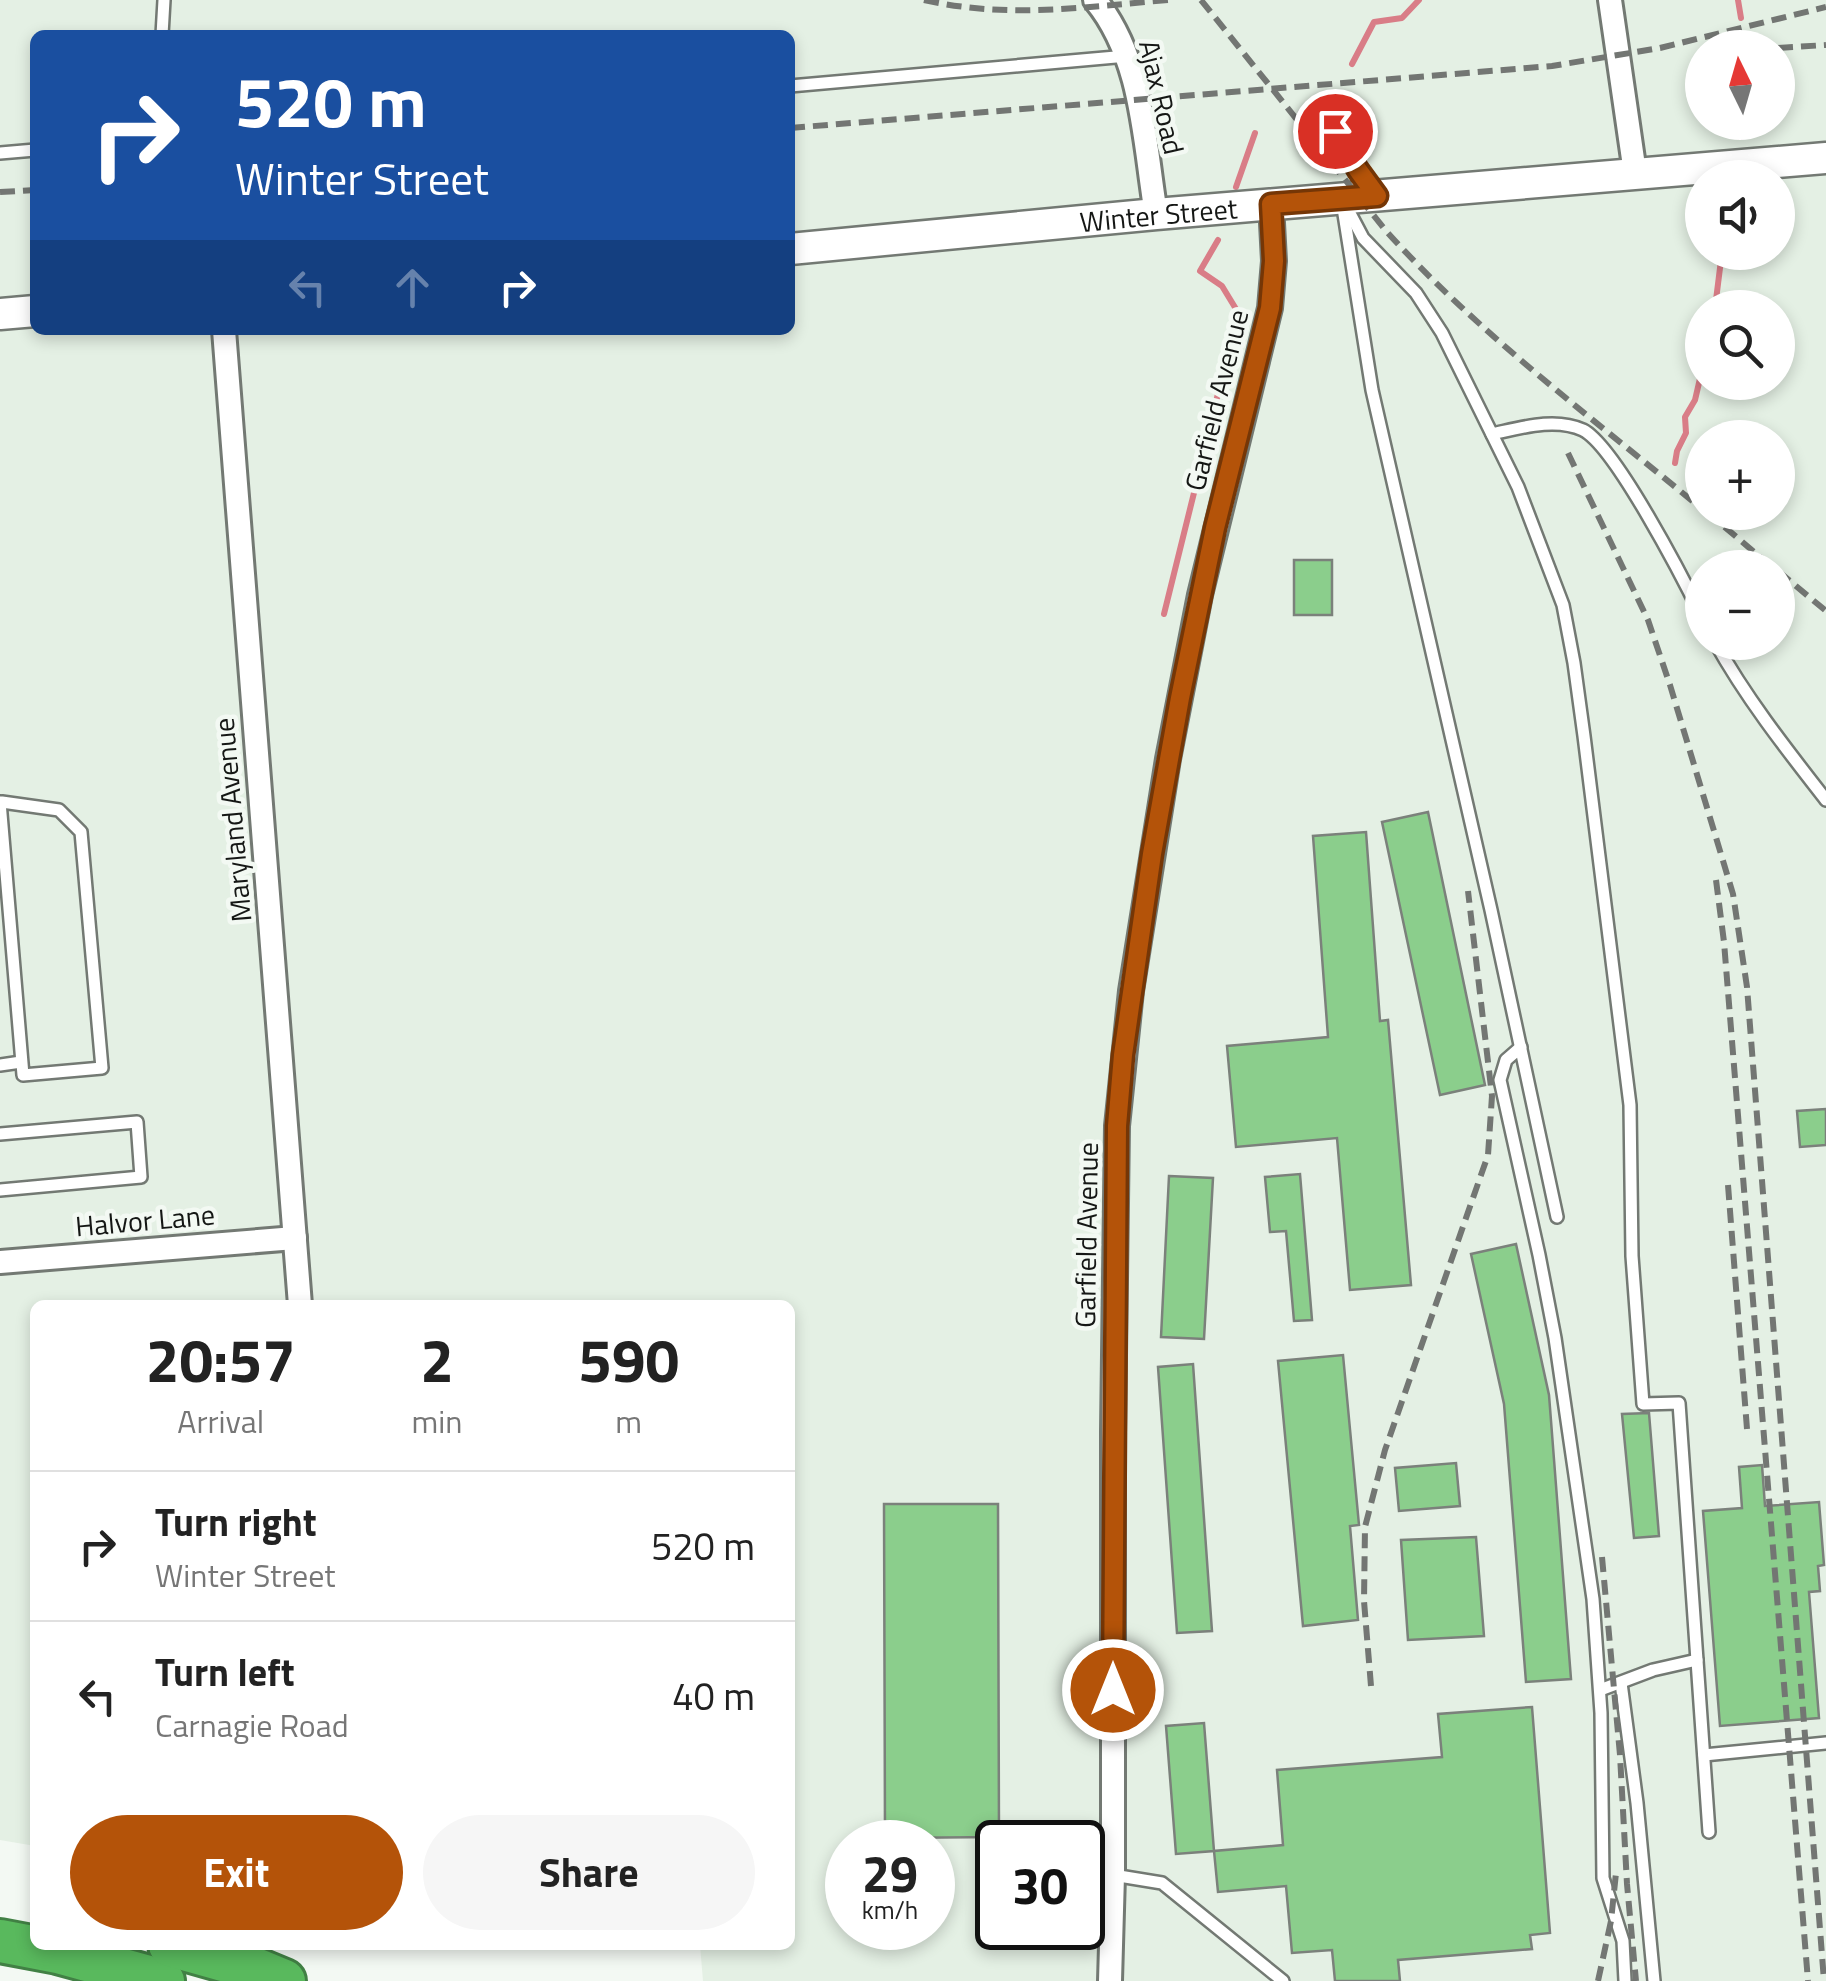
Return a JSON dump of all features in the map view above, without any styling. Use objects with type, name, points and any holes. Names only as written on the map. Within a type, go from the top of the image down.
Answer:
[{"type":"highway","points":[[0,1912],[30,1917]]},
{"type":"highway","points":[[0,1941],[30,1947]]},
{"type":"highway","points":[[47,1950],[163,1981]]},
{"type":"highway","points":[[188,1950],[284,1981]]},
{"type":"street","name":"Ajax Road","points":[[1095,0],[1126,56],[1156,214]]},
{"type":"street","points":[[1610,0],[1635,173]]},
{"type":"street","name":"Winter Street","points":[[795,249],[1826,158]]},
{"type":"street","name":"Garfield Avenue","points":[[1110,1981],[1113,1432],[1120,1082],[1176,713],[1215,528],[1270,308],[1274,261],[1271,204]]},
{"type":"street","points":[[0,314],[30,311]]},
{"type":"street","name":"Maryland Avenue","points":[[224,335],[300,1300]]},
{"type":"street","name":"Halvor Lane","points":[[0,1262],[295,1238]]},
{"type":"lane","points":[[162,30],[164,0]]},
{"type":"lane","points":[[795,86],[1126,56]]},
{"type":"lane","points":[[1321,102],[1346,151],[1377,196]]},
{"type":"lane","points":[[0,153],[30,150]]},
{"type":"lane","points":[[1342,198],[1364,238],[1424,304],[1448,345],[1525,504],[1563,605],[1574,662],[1630,1105],[1632,1256],[1643,1404],[1679,1404],[1709,1832]]},
{"type":"lane","points":[[1342,198],[1372,390],[1557,1217]]},
{"type":"lane","points":[[1492,434],[1551,424],[1578,428],[1592,436],[1622,476],[1685,582]]},
{"type":"lane","points":[[1726,660],[1826,800]]},
{"type":"lane","points":[[1,802],[59,810],[81,832],[102,1068],[23,1075],[1,802]]},
{"type":"lane","points":[[1520,1047],[1506,1060],[1500,1080],[1560,1369],[1593,1599],[1600,1690],[1603,1878],[1623,1942],[1625,1977],[1653,1976],[1622,1683]]},
{"type":"lane","points":[[0,1065],[21,1062]]},
{"type":"lane","points":[[0,1134],[136,1122],[141,1176],[0,1190]]},
{"type":"lane","points":[[1600,1690],[1697,1660]]},
{"type":"lane","points":[[1704,1755],[1826,1743]]},
{"type":"lane","points":[[1113,1875],[1162,1883],[1284,1981]]},
{"type":"shaded area","points":[[0,0],[1826,0],[1826,146],[795,235],[795,30],[30,30],[30,296],[0,299]]},
{"type":"shaded area","points":[[1826,173],[1826,1981],[703,1981],[700,1950],[795,1950],[795,1300],[30,1300],[30,1845],[0,1840],[0,325],[30,322],[30,335],[795,335],[795,262],[1685,185],[1685,270],[1795,270],[1795,175]]},
{"type":"building","points":[[1294,560],[1332,560],[1332,615],[1294,615]]},
{"type":"building","points":[[1428,812],[1485,1085],[1440,1095],[1382,822]]},
{"type":"building","points":[[1366,832],[1380,1021],[1388,1020],[1411,1285],[1350,1290],[1337,1138],[1236,1147],[1227,1046],[1328,1037],[1313,836]]},
{"type":"building","points":[[1826,1109],[1826,1145],[1800,1147],[1797,1111]]},
{"type":"building","points":[[1300,1174],[1312,1320],[1294,1321],[1286,1231],[1270,1232],[1265,1177]]},
{"type":"building","points":[[1169,1176],[1213,1178],[1204,1339],[1161,1337]]},
{"type":"building","points":[[1516,1244],[1549,1395],[1571,1679],[1526,1682],[1504,1404],[1471,1254]]},
{"type":"building","points":[[1343,1355],[1359,1525],[1350,1526],[1358,1620],[1303,1626],[1278,1361]]},
{"type":"building","points":[[1193,1364],[1212,1631],[1177,1633],[1158,1367]]},
{"type":"building","points":[[1649,1413],[1659,1536],[1634,1538],[1622,1414]]},
{"type":"building","points":[[1456,1463],[1460,1506],[1399,1511],[1395,1468]]},
{"type":"building","points":[[1762,1465],[1765,1506],[1819,1502],[1824,1565],[1818,1566],[1820,1591],[1809,1592],[1819,1718],[1720,1726],[1703,1511],[1742,1508],[1739,1467]]},
{"type":"building","points":[[884,1504],[998,1504],[999,1820],[975,1820],[975,1837],[955,1837],[955,1820],[885,1820]]},
{"type":"building","points":[[1476,1537],[1484,1636],[1408,1640],[1401,1540]]},
{"type":"building","points":[[1532,1707],[1550,1933],[1530,1935],[1532,1949],[1398,1960],[1400,1981],[1335,1981],[1332,1950],[1292,1953],[1286,1886],[1218,1892],[1214,1851],[1283,1845],[1277,1770],[1442,1757],[1438,1714]]},
{"type":"building","points":[[1204,1723],[1214,1851],[1176,1854],[1166,1726]]},
{"type":"waterway","points":[[1352,64],[1374,22],[1402,18],[1419,0]]},
{"type":"waterway","points":[[1738,0],[1741,18]]},
{"type":"waterway","points":[[1236,187],[1255,133]]},
{"type":"waterway","points":[[1164,614],[1236,309],[1222,286],[1200,271],[1218,240]]},
{"type":"waterway","points":[[1717,290],[1720,270]]},
{"type":"waterway","points":[[1675,463],[1686,433],[1685,417],[1695,400]]},
{"type":"railway","points":[[924,0],[1016,10],[1168,0]]},
{"type":"railway","points":[[1201,0],[1387,232],[1423,270],[1540,376],[1685,495]]},
{"type":"railway","points":[[795,128],[1552,66],[1660,48],[1826,7]]},
{"type":"railway","points":[[1795,47],[1826,45]]},
{"type":"railway","points":[[0,192],[30,190]]},
{"type":"railway","points":[[1568,453],[1648,620],[1733,894],[1747,987],[1824,1981]]},
{"type":"railway","points":[[1728,530],[1752,550]]},
{"type":"railway","points":[[1795,585],[1826,611]]},
{"type":"railway","points":[[1716,880],[1808,1981]]},
{"type":"railway","points":[[1371,1686],[1364,1601],[1365,1527],[1385,1450],[1488,1155],[1492,1096],[1468,891]]},
{"type":"railway","points":[[1728,1185],[1747,1429]]},
{"type":"railway","points":[[1602,1557],[1636,1981]]},
{"type":"railway","points":[[1598,1981],[1616,1873]]},
{"type":"route","points":[[1113,1690],[1117,1126],[1131,992],[1168,759],[1200,596],[1270,308],[1274,281],[1271,204],[1377,196],[1335,131]]}]
